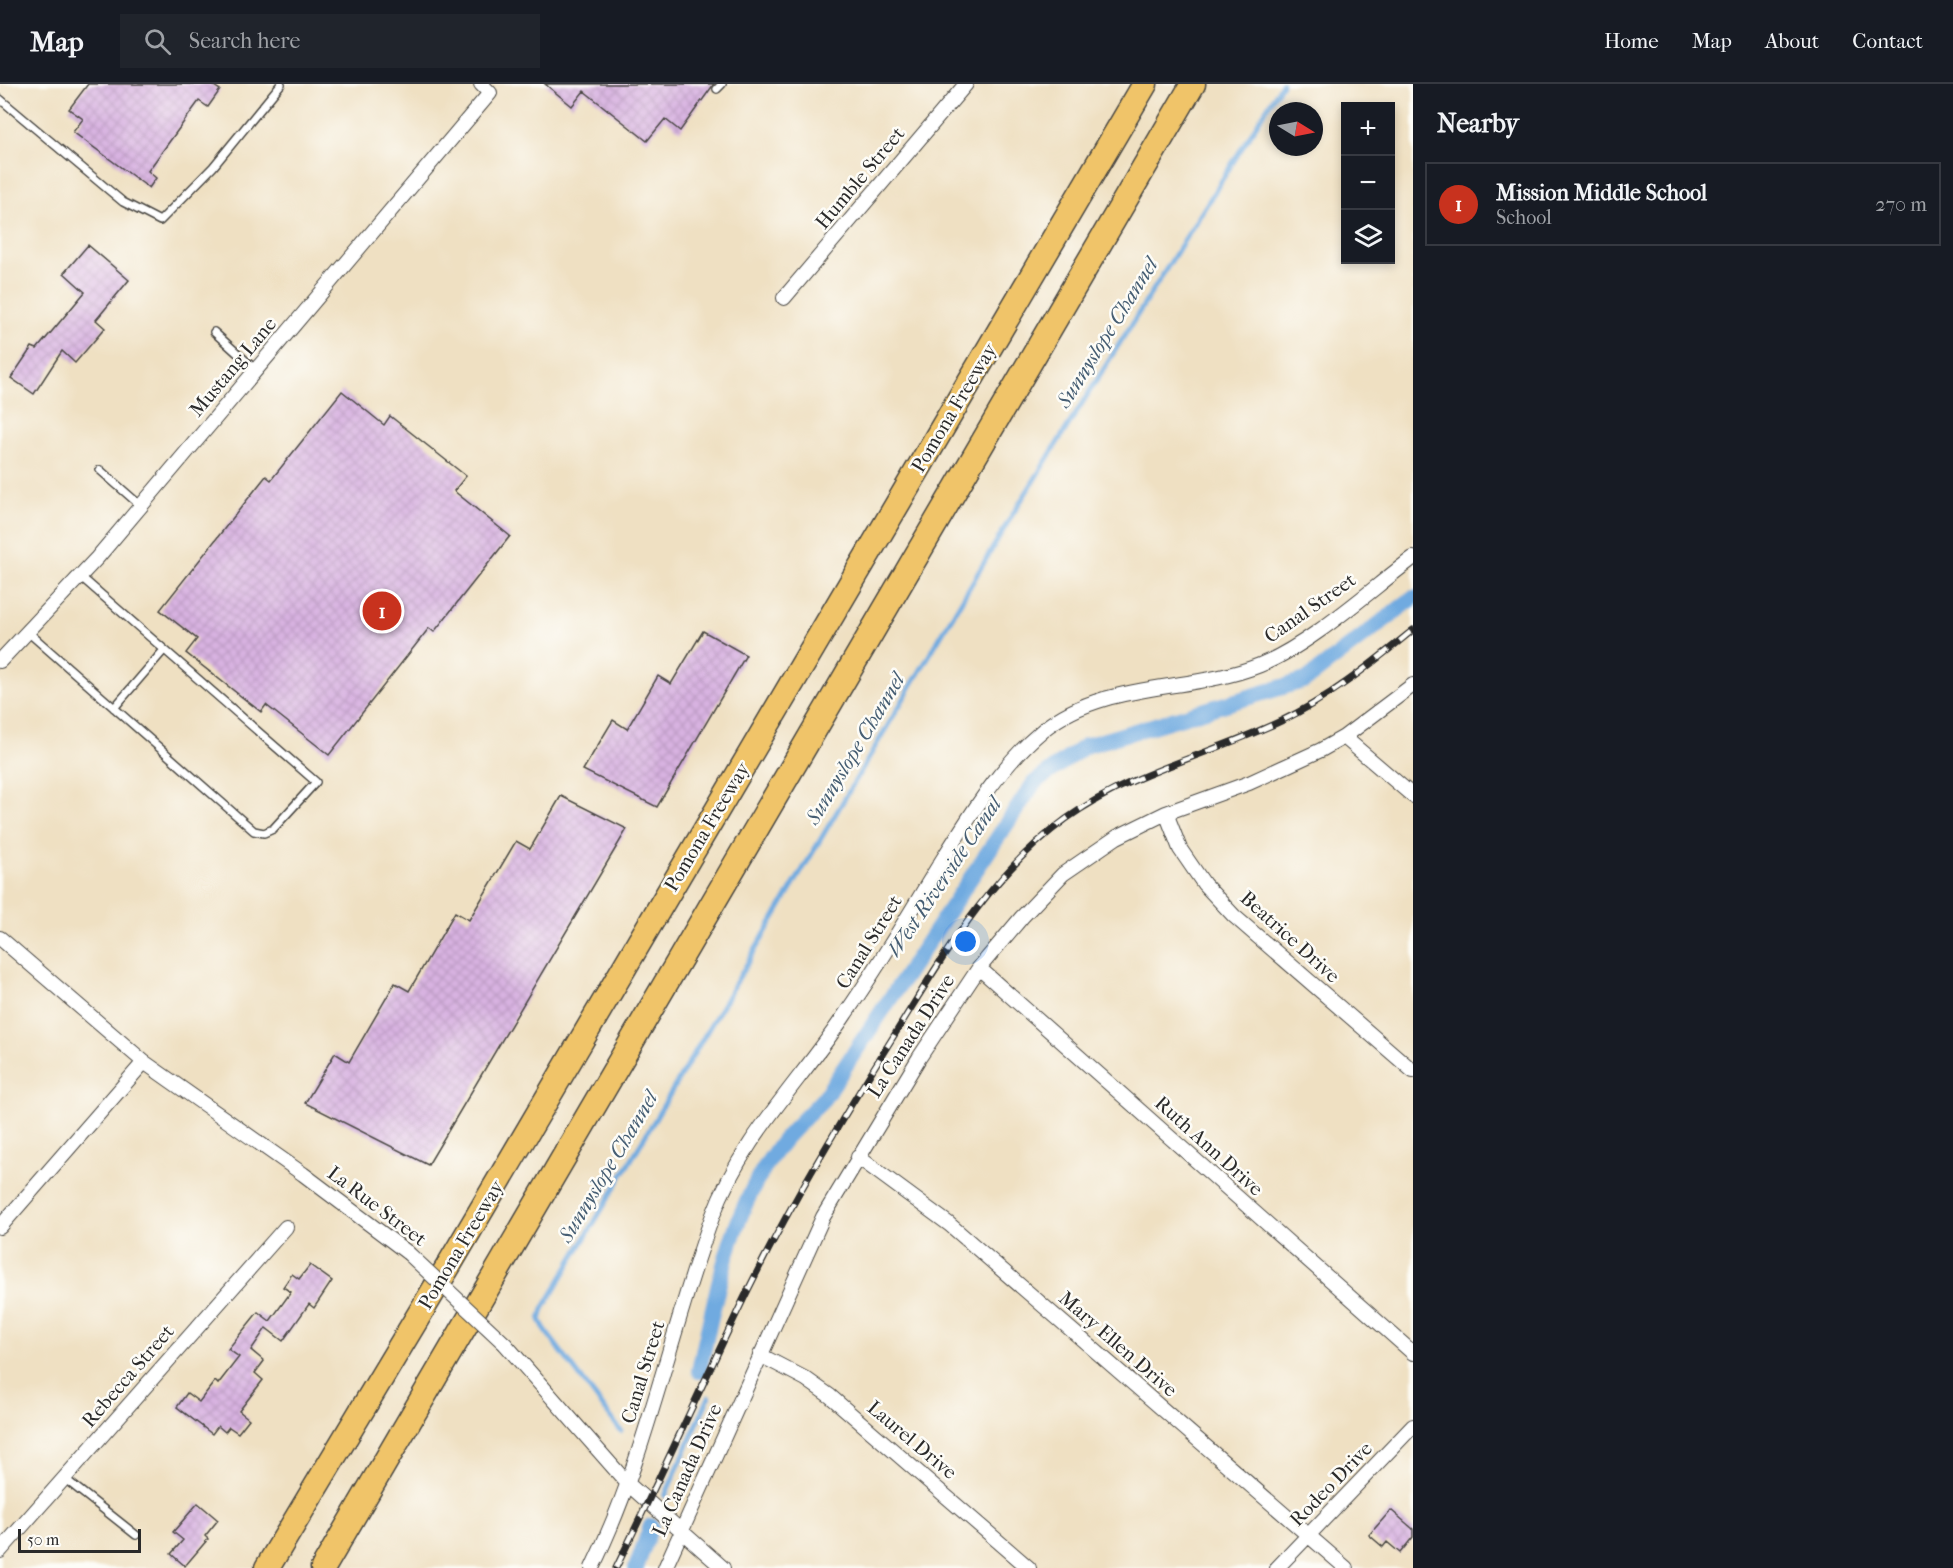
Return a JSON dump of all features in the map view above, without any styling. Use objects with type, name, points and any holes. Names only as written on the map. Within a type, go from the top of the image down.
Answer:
[{"type":"highway","name":"Pomona Freeway","points":[[267,1568],[449,1265],[1145,84]]},
{"type":"highway","points":[[323,1568],[1193,84]]},
{"type":"street","name":"Humble Street","points":[[784,298],[966,84]]},
{"type":"street","name":"Mustang Lane","points":[[0,661],[80,576],[141,506],[256,370],[486,88]]},
{"type":"street","name":"Canal Street","points":[[592,1568],[628,1484],[698,1259],[730,1174],[762,1123],[844,1017],[980,799],[1010,762],[1043,730],[1083,706],[1126,694],[1236,673],[1263,664],[1299,644],[1413,558]]},
{"type":"street","name":"La Canada Drive","points":[[665,1568],[799,1266],[858,1157],[979,968],[1022,916],[1063,874],[1117,837],[1166,813],[1249,783],[1344,737],[1413,685]]},
{"type":"street","points":[[1344,737],[1413,796]]},
{"type":"street","name":"Beatrice Drive","points":[[1166,813],[1180,849],[1204,884],[1234,916],[1413,1071]]},
{"type":"street","name":"La Rue Street","points":[[0,938],[144,1062],[303,1174],[408,1253],[506,1344],[628,1484],[723,1568]]},
{"type":"street","name":"Ruth Ann Drive","points":[[979,968],[1413,1353]]},
{"type":"street","points":[[0,1227],[144,1062]]},
{"type":"street","name":"Mary Ellen Drive","points":[[858,1157],[949,1224],[1346,1568]]},
{"type":"street","name":"Rebecca Street","points":[[0,1551],[286,1227]]},
{"type":"street","name":"Laurel Drive","points":[[760,1354],[806,1379],[830,1396],[1029,1568]]},
{"type":"street","name":"Rodeo Drive","points":[[1277,1568],[1413,1426]]},
{"type":"lane","points":[[0,99],[123,202],[160,221],[213,167],[280,84]]},
{"type":"lane","points":[[214,332],[256,370]]},
{"type":"lane","points":[[100,470],[141,506]]},
{"type":"lane","points":[[28,632],[254,831],[264,833],[273,829],[316,782],[80,576]]},
{"type":"lane","points":[[114,708],[164,650]]},
{"type":"lane","points":[[64,1478],[136,1535]]},
{"type":"building","points":[[88,84],[211,84],[220,90],[208,107],[199,101],[148,171],[156,178],[149,188],[73,132],[83,119],[69,109]]},
{"type":"building","points":[[545,84],[714,84],[680,131],[665,119],[647,141],[584,91],[572,106]]},
{"type":"building","points":[[88,245],[129,280],[96,320],[105,328],[75,363],[62,351],[34,394],[11,378],[32,347],[37,349],[85,292],[64,273]]},
{"type":"building","points":[[342,391],[384,425],[390,416],[466,476],[454,491],[510,536],[434,632],[429,628],[329,755],[266,705],[261,712],[186,653],[197,639],[160,610],[266,476],[271,480]]},
{"type":"building","points":[[703,631],[746,655],[657,807],[583,770],[613,720],[627,729],[658,676],[671,684]]},
{"type":"building","points":[[561,796],[627,829],[428,1165],[305,1103],[335,1053],[349,1062],[395,983],[409,991],[455,912],[469,920],[516,841],[530,849]]},
{"type":"building","points":[[310,1265],[332,1281],[314,1308],[309,1304],[283,1341],[266,1328],[251,1350],[264,1361],[255,1373],[263,1380],[239,1411],[249,1419],[238,1433],[229,1427],[225,1432],[218,1426],[212,1434],[177,1407],[187,1393],[199,1402],[215,1381],[218,1384],[239,1357],[228,1349],[258,1312],[270,1321],[291,1292],[283,1287],[292,1274],[299,1279]]},
{"type":"building","points":[[198,1503],[218,1520],[205,1536],[208,1539],[185,1566],[171,1554],[183,1540],[173,1532]]},
{"type":"building","points":[[1391,1510],[1413,1529],[1413,1537],[1400,1553],[1387,1542],[1383,1547],[1369,1535]]},
{"type":"waterway","name":"Sunnyslope Channel","points":[[621,1431],[547,1333],[540,1320],[543,1309],[1011,517],[1282,84]]},
{"type":"waterway","name":"West Riverside Canal","points":[[699,1371],[728,1250],[738,1221],[765,1166],[783,1141],[824,1098],[1034,783],[1085,746],[1306,680],[1413,598]]},
{"type":"waterway","name":"West Riverside Canal","points":[[665,1496],[709,1397]]},
{"type":"waterway","name":"West Riverside Canal","points":[[636,1568],[651,1526]]},
{"type":"railway","points":[[616,1568],[731,1325],[782,1224],[837,1128],[950,946],[991,891],[1039,841],[1066,819],[1091,803],[1144,776],[1254,733],[1299,712],[1350,680],[1413,630]]},
{"type":"place","name":"Mission Middle School","points":[[382,611]]}]
